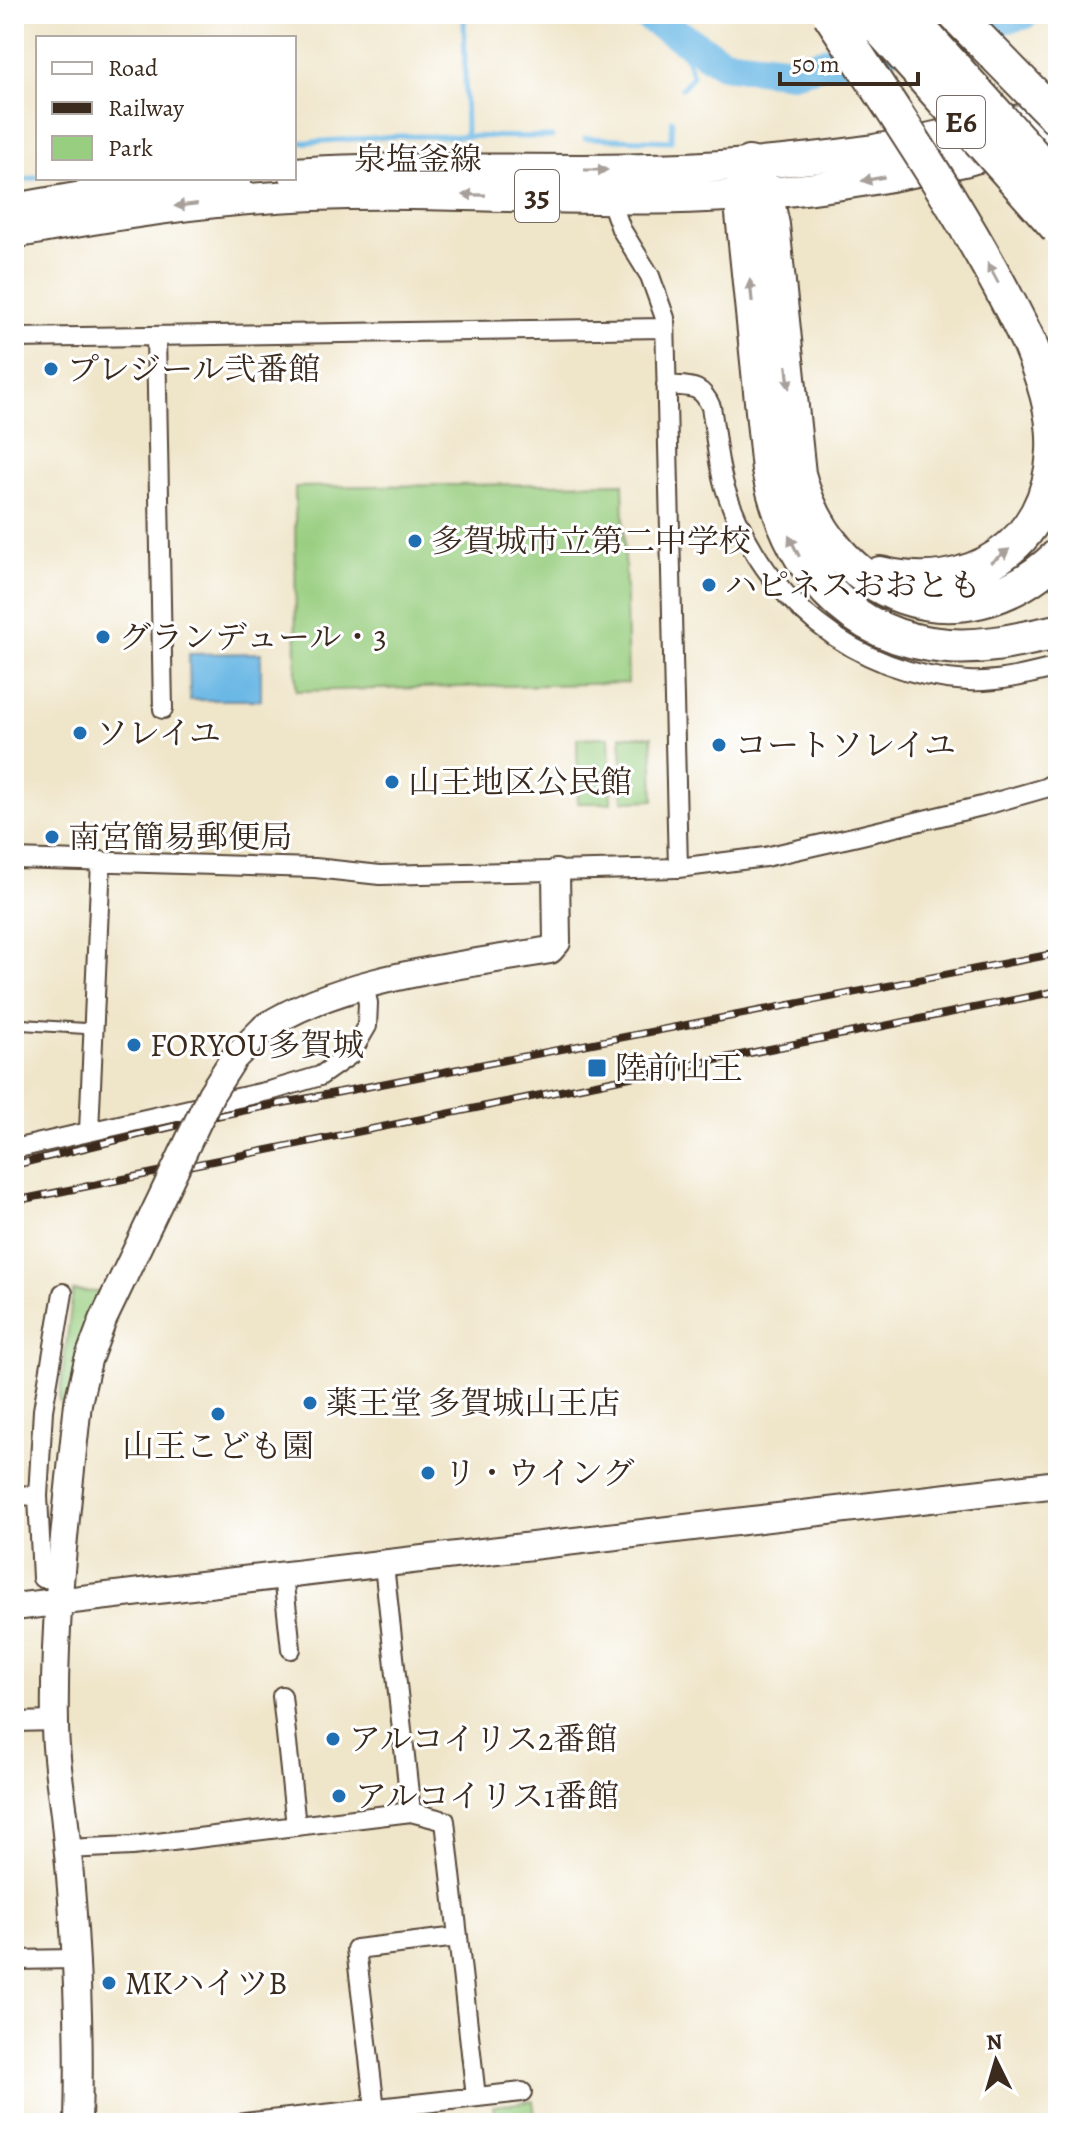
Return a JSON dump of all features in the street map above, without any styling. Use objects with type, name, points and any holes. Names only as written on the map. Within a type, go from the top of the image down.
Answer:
[{"type":"highway","points":[[830,14],[989,264],[1029,343],[1048,399],[1054,449],[1046,495],[1025,533],[994,561],[956,577],[935,579],[898,577],[865,570],[846,561]]},
{"type":"highway","name":"E6","points":[[867,14],[1058,228]]},
{"type":"highway","name":"E6","points":[[906,14],[1058,183]]},
{"type":"highway","points":[[955,14],[1058,118]]},
{"type":"highway","points":[[752,184],[772,225],[798,474],[814,520],[827,541],[846,561],[880,586],[902,597],[948,604],[973,603],[999,595],[1023,584],[1058,556]]},
{"type":"highway","points":[[752,184],[769,470],[775,499],[797,553],[812,576],[828,594],[866,620],[908,640],[950,647],[993,644],[1058,632]]},
{"type":"highway","points":[[866,620],[911,635],[958,638],[1006,631],[1058,616]]},
{"type":"main road","name":"泉塩釜線","points":[[296,173],[491,168],[638,170],[752,184],[873,150],[1025,118],[1058,118]]},
{"type":"main road","name":"泉塩釜線","points":[[14,233],[128,212],[300,196],[610,198],[752,184],[872,180],[1058,139]]},
{"type":"main road","points":[[14,209],[105,193],[219,180]]},
{"type":"street","points":[[610,198],[621,229],[650,276],[665,318],[678,868]]},
{"type":"street","points":[[14,338],[665,328]]},
{"type":"street","points":[[156,336],[163,709]]},
{"type":"street","points":[[666,385],[698,388],[706,395],[711,407],[725,489],[750,547],[782,589],[818,626],[850,648],[928,677],[972,682],[1032,674],[1058,667]]},
{"type":"street","points":[[14,859],[315,868],[380,875],[678,868],[765,857],[848,838],[982,806],[1045,788],[1058,781]]},
{"type":"street","points":[[89,1131],[101,861]]},
{"type":"street","points":[[78,2123],[74,1959],[66,1849],[56,1770],[58,1591],[78,1403],[88,1360],[103,1320],[211,1094],[234,1058],[265,1027],[313,1000],[364,986],[550,950],[557,942],[556,873]]},
{"type":"street","points":[[14,1149],[273,1090],[320,1076],[350,1055],[367,1026],[368,1003],[364,986]]},
{"type":"street","points":[[58,1591],[42,1578],[38,1496],[43,1410],[63,1293]]},
{"type":"street","points":[[14,1607],[58,1591],[283,1576],[1058,1484]]},
{"type":"street","points":[[14,1495],[38,1496]]},
{"type":"street","points":[[384,1565],[411,1812]]},
{"type":"street","points":[[283,1576],[291,1649]]},
{"type":"street","points":[[282,1696],[296,1826]]},
{"type":"street","points":[[14,1722],[55,1721]]},
{"type":"street","points":[[66,1849],[132,1846],[411,1812],[445,1821],[476,2097]]},
{"type":"street","points":[[375,2109],[356,1949],[458,1937]]},
{"type":"street","points":[[14,1960],[74,1959]]},
{"type":"street","points":[[244,2123],[522,2092]]},
{"type":"street","points":[[425,2103],[427,2123]]},
{"type":"lane","points":[[14,1024],[93,1029]]},
{"type":"green space","points":[[623,483],[628,683],[296,691],[295,487]]},
{"type":"green space","points":[[621,736],[652,736],[654,800],[623,801]]},
{"type":"green space","points":[[609,737],[611,803],[578,803],[577,738]]},
{"type":"green space","points":[[73,1291],[125,1293],[69,1402],[59,1402]]},
{"type":"green space","points":[[533,2101],[536,2123],[495,2123],[493,2106]]},
{"type":"water","points":[[261,653],[261,700],[190,700],[189,654]]},
{"type":"waterway","points":[[464,14],[466,135]]},
{"type":"waterway","points":[[645,14],[723,63],[792,71],[1023,14]]},
{"type":"waterway","points":[[677,35],[693,76],[682,88]]},
{"type":"waterway","points":[[585,138],[671,141],[672,120]]},
{"type":"waterway","points":[[296,143],[400,136],[552,137]]},
{"type":"waterway","points":[[14,182],[36,177]]},
{"type":"railway","points":[[14,1165],[216,1116],[1058,953]]},
{"type":"railway","points":[[14,1201],[1058,991]]},
{"type":"place","name":"プレジール弐番館","points":[[51,369]]},
{"type":"place","name":"多賀城市立第二中学校","points":[[415,541]]},
{"type":"place","name":"ハピネスおおとも","points":[[709,585]]},
{"type":"place","name":"グランデュール・3","points":[[103,637]]},
{"type":"place","name":"ソレイユ","points":[[80,733]]},
{"type":"place","name":"コートソレイユ","points":[[719,745]]},
{"type":"place","name":"山王地区公民館","points":[[392,782]]},
{"type":"place","name":"南宮簡易郵便局","points":[[52,837]]},
{"type":"place","name":"FORYOU多賀城","points":[[134,1045]]},
{"type":"place","name":"陸前山王","points":[[597,1068]]},
{"type":"place","name":"薬王堂 多賀城山王店","points":[[310,1403]]},
{"type":"place","name":"山王こども園","points":[[218,1414]]},
{"type":"place","name":"リ・ウイング","points":[[428,1473]]},
{"type":"place","name":"アルコイリス2番館","points":[[333,1739]]},
{"type":"place","name":"アルコイリス1番館","points":[[339,1796]]},
{"type":"place","name":"MKハイツB","points":[[109,1983]]}]
